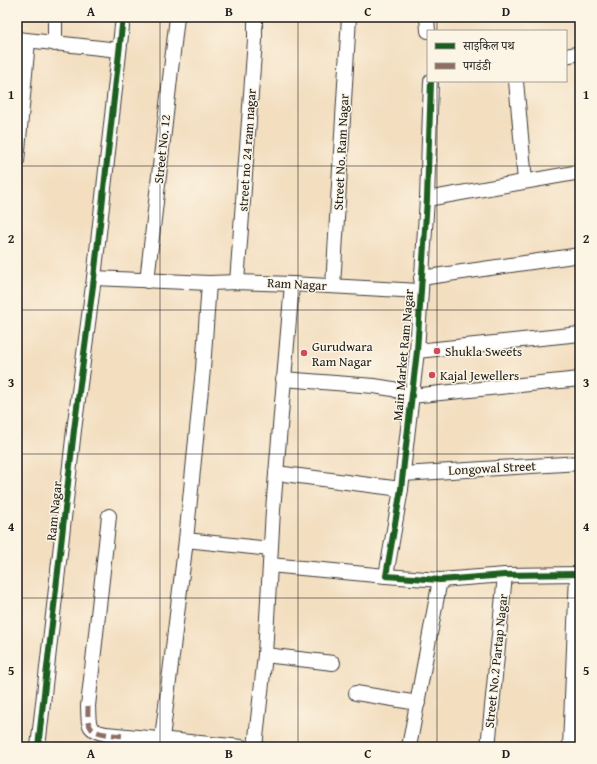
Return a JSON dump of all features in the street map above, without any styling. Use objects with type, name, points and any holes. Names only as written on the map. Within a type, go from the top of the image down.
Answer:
[{"type":"street","points":[[55,17],[55,44]]},
{"type":"street","points":[[94,278],[123,17]]},
{"type":"street","name":"Street No. 12","points":[[147,281],[177,17]]},
{"type":"street","name":"street no 24 ram nagar","points":[[237,282],[255,40],[255,17]]},
{"type":"street","name":"Street No. Ram Nagar","points":[[333,286],[348,17]]},
{"type":"street","points":[[428,17],[428,30]]},
{"type":"street","points":[[17,161],[23,40],[119,50]]},
{"type":"street","points":[[567,56],[580,53]]},
{"type":"street","name":"Main Market Ram Nagar","points":[[386,576],[401,489],[417,351],[434,82]]},
{"type":"street","points":[[516,82],[525,181]]},
{"type":"street","points":[[427,199],[580,172]]},
{"type":"street","name":"Ram Nagar","points":[[38,747],[94,278],[147,281],[209,283],[237,282],[333,286],[421,285],[580,255]]},
{"type":"street","points":[[162,743],[186,540],[203,369],[209,283]]},
{"type":"street","points":[[255,747],[265,655],[270,549],[292,284]]},
{"type":"street","points":[[417,351],[580,334]]},
{"type":"street","points":[[283,379],[374,386],[393,389],[412,396],[580,379]]},
{"type":"street","name":"Longowal Street","points":[[403,474],[580,463]]},
{"type":"street","points":[[276,473],[401,489]]},
{"type":"street","points":[[108,516],[88,706],[89,724],[91,729],[97,732],[162,743],[242,747]]},
{"type":"street","points":[[186,540],[270,549]]},
{"type":"street","points":[[270,565],[440,580],[505,575],[578,574],[570,747]]},
{"type":"street","name":"Street No.2 Partap Nagar","points":[[488,747],[505,575]]},
{"type":"street","points":[[409,747],[440,580]]},
{"type":"street","points":[[265,655],[333,663]]},
{"type":"street","points":[[356,694],[418,702]]},
{"type":"marked path","points":[[88,706],[88,717],[91,728],[97,732],[125,736]]},
{"type":"cycle path","points":[[38,747],[74,430],[94,278],[123,17]]},
{"type":"cycle path","points":[[431,82],[427,199],[417,351],[401,489],[386,576],[440,580],[505,575],[580,574]]},
{"type":"place","name":"Shukla Sweets","points":[[437,351]]},
{"type":"place","name":"Gurudwara Ram Nagar","points":[[304,353]]},
{"type":"place","name":"Kajal Jewellers","points":[[432,375]]}]
